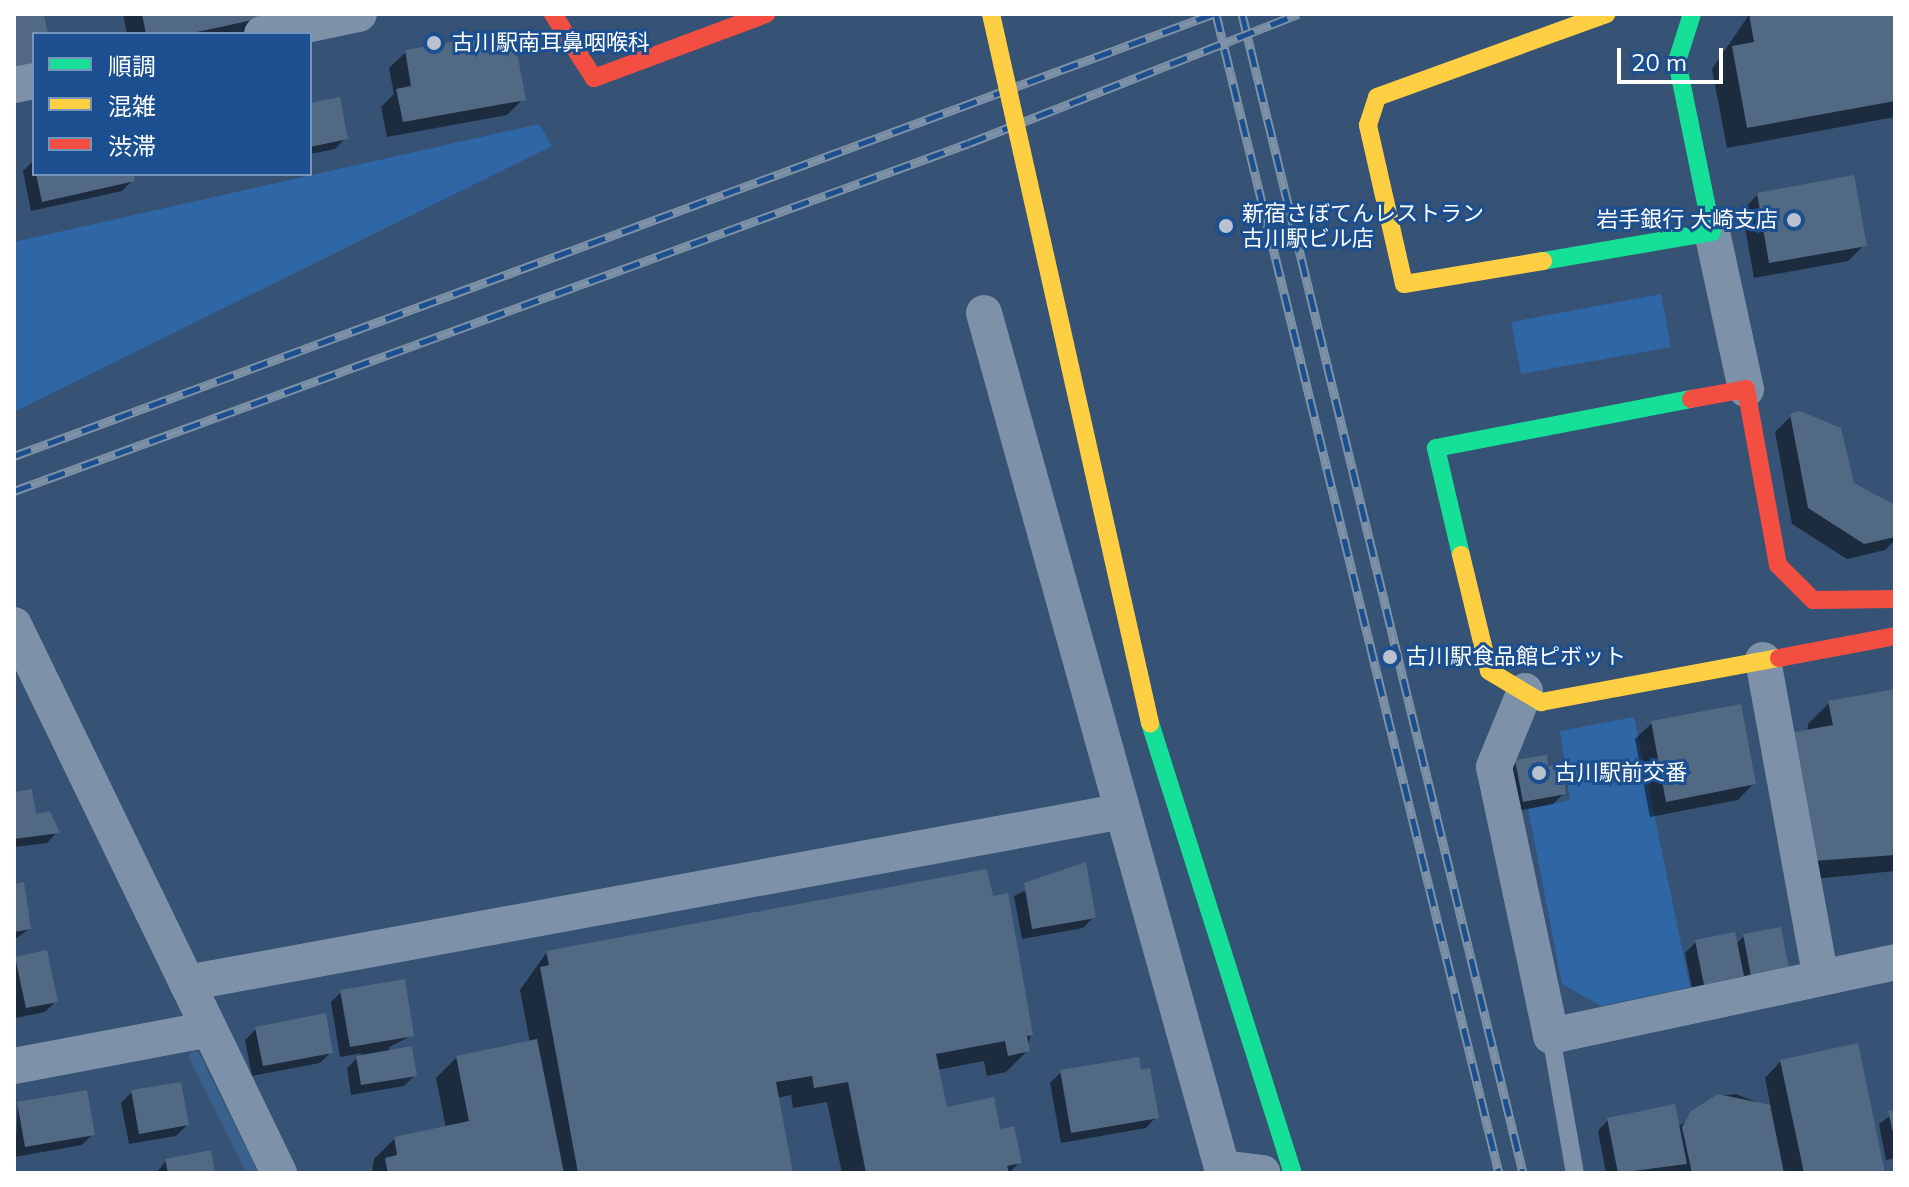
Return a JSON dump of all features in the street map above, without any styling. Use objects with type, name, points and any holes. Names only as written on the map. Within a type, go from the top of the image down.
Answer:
[{"type":"street","points":[[268,32],[314,18],[359,14]]},
{"type":"street","points":[[553,14],[594,78],[766,14]]},
{"type":"street","points":[[991,14],[1150,723],[1293,1173]]},
{"type":"street","points":[[1606,14],[1377,97],[1368,125],[1404,284],[1712,232]]},
{"type":"street","points":[[1692,14],[1677,61],[1746,389],[1778,565],[1813,600],[1895,599]]},
{"type":"street","points":[[984,313],[1118,812],[1222,1168],[1263,1173]]},
{"type":"street","points":[[1746,389],[1436,448],[1489,671],[1541,702],[1895,636]]},
{"type":"street","points":[[16,636],[279,1173]]},
{"type":"street","points":[[1763,660],[1820,975]]},
{"type":"street","points":[[1525,691],[1494,767],[1551,1036],[1820,975],[1895,962]]},
{"type":"street","points":[[187,983],[1118,812]]},
{"type":"street","points":[[14,1066],[209,1029]]},
{"type":"lane","points":[[1551,1036],[1575,1173]]},
{"type":"shaded area","points":[[539,124],[552,146],[14,412],[14,242]]},
{"type":"shaded area","points":[[1661,294],[1671,347],[1521,374],[1511,322]]},
{"type":"shaded area","points":[[1634,717],[1690,987],[1601,1006],[1562,984],[1528,809],[1570,800],[1560,731]]},
{"type":"building","points":[[14,14],[44,14],[48,32],[32,32],[32,64],[14,68]]},
{"type":"building","points":[[142,14],[266,14],[267,17],[197,32],[146,32]]},
{"type":"building","points":[[1749,14],[1895,14],[1895,101],[1747,128],[1732,46],[1754,42]]},
{"type":"building","points":[[513,31],[526,100],[403,122],[396,89],[411,86],[405,50]]},
{"type":"building","points":[[340,97],[348,139],[312,147],[312,103]]},
{"type":"building","points":[[1854,175],[1867,246],[1769,263],[1757,193]]},
{"type":"building","points":[[36,176],[134,176],[135,181],[42,202]]},
{"type":"building","points":[[1800,411],[1841,428],[1854,483],[1895,505],[1895,537],[1864,544],[1808,508],[1790,414]]},
{"type":"building","points":[[1895,689],[1895,855],[1813,861],[1790,733],[1833,725],[1828,701]]},
{"type":"building","points":[[1741,704],[1756,784],[1666,802],[1651,721]]},
{"type":"building","points":[[1547,755],[1548,766],[1561,764],[1566,794],[1523,802],[1515,760]]},
{"type":"building","points":[[32,789],[36,814],[50,811],[60,833],[14,839],[14,792]]},
{"type":"building","points":[[1086,862],[1096,918],[1032,929],[1024,883]]},
{"type":"building","points":[[987,869],[993,896],[1008,893],[1033,1035],[1027,1036],[1030,1051],[1008,1056],[1005,1041],[936,1054],[947,1107],[994,1097],[1000,1129],[1014,1126],[1022,1163],[1007,1166],[1009,1173],[866,1173],[848,1082],[814,1088],[812,1076],[776,1082],[793,1173],[578,1173],[540,967],[549,965],[546,951]]},
{"type":"building","points":[[24,882],[31,929],[14,932],[14,884]]},
{"type":"building","points":[[1781,927],[1789,969],[1751,976],[1743,934]]},
{"type":"building","points":[[1735,932],[1744,976],[1704,985],[1695,940]]},
{"type":"building","points":[[47,950],[58,1002],[26,1008],[15,957]]},
{"type":"building","points":[[405,979],[414,1036],[350,1047],[340,990]]},
{"type":"building","points":[[326,1013],[333,1053],[263,1066],[255,1027]]},
{"type":"building","points":[[537,1039],[564,1173],[388,1173],[385,1158],[397,1155],[394,1137],[469,1121],[456,1056]]},
{"type":"building","points":[[1858,1043],[1885,1173],[1804,1173],[1780,1060]]},
{"type":"building","points":[[412,1046],[417,1076],[361,1085],[356,1056]]},
{"type":"building","points":[[1139,1057],[1141,1069],[1150,1068],[1159,1118],[1071,1133],[1060,1070]]},
{"type":"building","points":[[181,1082],[189,1125],[139,1134],[131,1090]]},
{"type":"building","points":[[87,1090],[95,1135],[25,1147],[17,1102]]},
{"type":"building","points":[[1718,1094],[1770,1105],[1784,1173],[1692,1173],[1682,1127],[1691,1111]]},
{"type":"building","points":[[1675,1104],[1687,1164],[1618,1173],[1607,1118]]},
{"type":"building","points":[[1895,1110],[1895,1136],[1894,1137],[1888,1111]]},
{"type":"building","points":[[211,1150],[215,1173],[168,1173],[165,1159]]},
{"type":"waterway","points":[[194,1056],[252,1173]]},
{"type":"railway","points":[[14,456],[1213,14]]},
{"type":"railway","points":[[1216,14],[1499,1173]]},
{"type":"railway","points":[[1242,14],[1523,1173]]},
{"type":"railway","points":[[14,491],[969,143],[1299,14]]},
{"type":"traffic: fast","points":[[1543,261],[1712,232],[1677,61],[1692,14]]},
{"type":"traffic: fast","points":[[1461,555],[1436,448],[1691,399]]},
{"type":"traffic: fast","points":[[1150,723],[1293,1173]]},
{"type":"traffic: slow","points":[[991,14],[1150,723]]},
{"type":"traffic: slow","points":[[1543,261],[1404,284],[1368,125],[1377,97],[1606,14]]},
{"type":"traffic: slow","points":[[1461,555],[1489,671],[1541,702],[1779,658]]},
{"type":"traffic: jam","points":[[553,14],[594,78],[766,14]]},
{"type":"traffic: jam","points":[[1691,399],[1746,389],[1778,565],[1813,600],[1895,599]]},
{"type":"traffic: jam","points":[[1779,658],[1895,636]]},
{"type":"place","name":"古川駅南耳鼻咽喉科","points":[[434,43]]},
{"type":"place","name":"岩手銀行 大崎支店","points":[[1794,220]]},
{"type":"place","name":"新宿さぼてんレストラン 古川駅ビル店","points":[[1226,226]]},
{"type":"place","name":"古川駅食品館ピボット","points":[[1390,657]]},
{"type":"place","name":"古川駅前交番","points":[[1539,773]]}]
